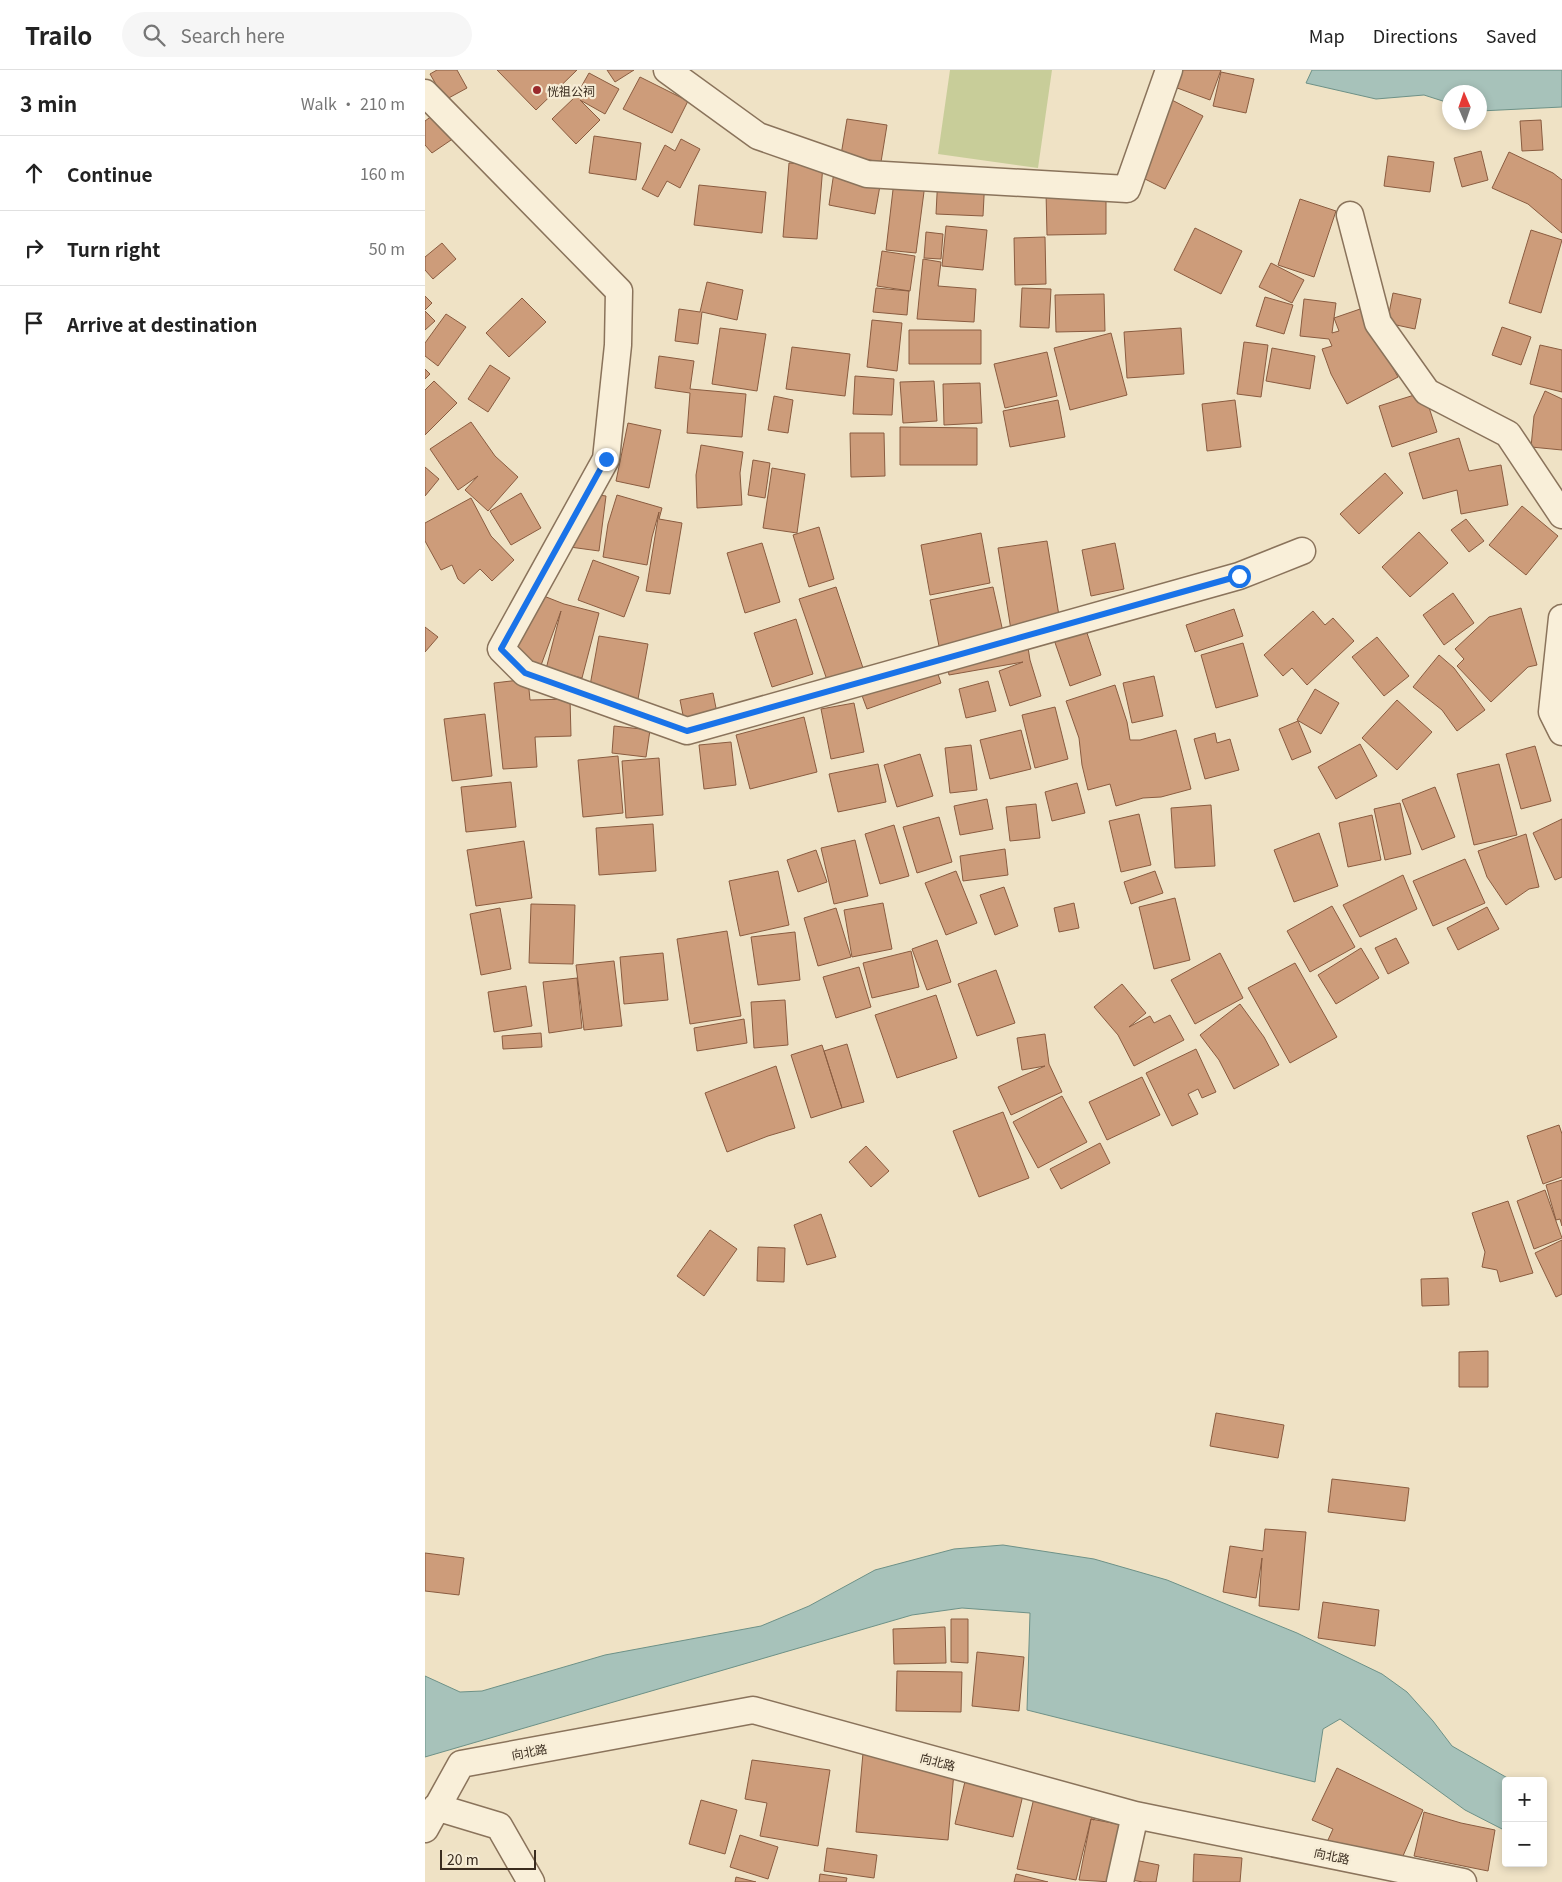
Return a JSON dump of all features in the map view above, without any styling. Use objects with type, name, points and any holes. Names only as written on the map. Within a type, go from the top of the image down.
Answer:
[{"type":"street","points":[[667,70],[758,136],[867,174],[1127,189],[1169,70]]},
{"type":"street","points":[[425,93],[619,291],[618,345],[606,459],[501,649],[525,673],[687,731],[1239,576],[1302,551]]},
{"type":"street","points":[[1350,215],[1378,323],[1427,392],[1508,434],[1562,515]]},
{"type":"street","points":[[1562,618],[1552,712],[1562,732]]},
{"type":"street","name":"向北路","points":[[431,1818],[461,1764],[753,1710],[1135,1815],[1463,1882]]},
{"type":"street","points":[[1120,1882],[1135,1815]]},
{"type":"street","points":[[431,1818],[499,1826],[531,1882]]},
{"type":"green space","points":[[950,70],[1052,70],[1038,168],[938,154]]},
{"type":"water","points":[[1312,70],[1562,70],[1562,107],[1487,111],[1487,85],[1442,85],[1442,101],[1424,95],[1376,99],[1306,83]]},
{"type":"water","points":[[1003,1545],[1094,1559],[1167,1580],[1297,1633],[1382,1674],[1407,1692],[1452,1746],[1506,1777],[1502,1777],[1502,1829],[1465,1810],[1340,1719],[1323,1729],[1315,1782],[1027,1710],[1030,1613],[962,1608],[912,1615],[425,1757],[425,1676],[460,1692],[482,1691],[605,1655],[761,1626],[809,1606],[875,1570],[954,1549]]},
{"type":"building","points":[[437,70],[457,70],[467,88],[445,100],[430,74]]},
{"type":"building","name":"恍祖公祠","points":[[497,70],[577,70],[536,110]]},
{"type":"building","points":[[607,70],[634,70],[615,82]]},
{"type":"building","points":[[1174,70],[1221,70],[1210,100],[1169,85]]},
{"type":"building","points":[[1221,72],[1254,79],[1246,113],[1213,106]]},
{"type":"building","points":[[589,73],[619,89],[605,114],[580,100],[600,120],[576,144],[552,119],[576,96]]},
{"type":"building","points":[[640,77],[688,101],[672,133],[623,109]]},
{"type":"building","points":[[1166,97],[1203,116],[1165,189],[1129,171]]},
{"type":"building","points":[[436,113],[454,138],[432,153],[425,145],[425,121]]},
{"type":"building","points":[[847,119],[887,125],[881,162],[841,155]]},
{"type":"building","points":[[1541,120],[1543,150],[1522,151],[1520,121]]},
{"type":"building","points":[[594,136],[641,143],[636,180],[589,173]]},
{"type":"building","points":[[681,139],[700,149],[680,188],[667,181],[658,197],[642,189],[665,145],[675,151]]},
{"type":"building","points":[[1481,151],[1488,180],[1462,187],[1454,158]]},
{"type":"building","points":[[1509,152],[1553,173],[1562,180],[1562,233],[1528,204],[1492,188]]},
{"type":"building","points":[[1388,156],[1434,162],[1430,192],[1384,186]]},
{"type":"building","points":[[789,163],[823,165],[817,239],[783,237]]},
{"type":"building","points":[[834,172],[881,180],[875,214],[829,205]]},
{"type":"building","points":[[938,175],[985,177],[983,216],[936,214]]},
{"type":"building","points":[[894,181],[925,184],[916,253],[886,250]]},
{"type":"building","points":[[699,185],[766,192],[762,233],[694,225]]},
{"type":"building","points":[[1106,191],[1106,234],[1047,235],[1046,192]]},
{"type":"building","points":[[1300,199],[1336,211],[1314,277],[1278,265]]},
{"type":"building","points":[[946,226],[987,230],[983,270],[942,266]]},
{"type":"building","points":[[1195,228],[1242,251],[1221,294],[1174,270]]},
{"type":"building","points":[[1531,230],[1562,240],[1541,313],[1509,303]]},
{"type":"building","points":[[926,232],[943,234],[941,259],[924,258]]},
{"type":"building","points":[[1045,237],[1046,284],[1015,285],[1014,238]]},
{"type":"building","points":[[442,243],[456,259],[433,279],[425,270],[425,257]]},
{"type":"building","points":[[882,251],[915,256],[910,291],[877,286]]},
{"type":"building","points":[[923,259],[941,262],[938,286],[976,289],[974,322],[917,319]]},
{"type":"building","points":[[1271,263],[1304,280],[1292,303],[1259,287]]},
{"type":"building","points":[[707,282],[743,290],[737,320],[702,312],[698,344],[675,341],[679,309],[700,312]]},
{"type":"building","points":[[876,288],[909,291],[907,315],[873,312]]},
{"type":"building","points":[[1022,288],[1051,289],[1049,328],[1020,327]]},
{"type":"building","points":[[1393,293],[1421,299],[1415,329],[1387,323]]},
{"type":"building","points":[[1104,294],[1105,331],[1056,332],[1055,295]]},
{"type":"building","points":[[425,296],[432,303],[425,310]]},
{"type":"building","points":[[1265,297],[1293,305],[1284,334],[1256,326]]},
{"type":"building","points":[[522,298],[546,322],[509,357],[486,333]]},
{"type":"building","points":[[1304,299],[1336,303],[1334,318],[1366,307],[1378,341],[1398,377],[1347,404],[1331,374],[1322,349],[1332,346],[1329,339],[1300,336]],"holes":[[[1334,318],[1339,331],[1332,333]]]},
{"type":"building","points":[[425,311],[435,321],[425,330]]},
{"type":"building","points":[[446,314],[466,327],[438,366],[425,356],[425,343]]},
{"type":"building","points":[[872,320],[902,323],[897,371],[867,367]]},
{"type":"building","points":[[1502,327],[1531,337],[1521,365],[1492,355]]},
{"type":"building","points":[[720,328],[766,334],[757,391],[712,384]]},
{"type":"building","points":[[1181,328],[1184,374],[1127,378],[1124,332]]},
{"type":"building","points":[[909,330],[981,330],[981,364],[909,364]]},
{"type":"building","points":[[1111,333],[1127,395],[1070,410],[1054,348]]},
{"type":"building","points":[[1244,342],[1268,345],[1261,397],[1237,394]]},
{"type":"building","points":[[1540,345],[1562,350],[1562,392],[1530,384]]},
{"type":"building","points":[[792,347],[850,354],[845,396],[786,389]]},
{"type":"building","points":[[1272,348],[1315,356],[1310,389],[1266,381]]},
{"type":"building","points":[[1047,352],[1057,396],[1005,408],[994,364]]},
{"type":"building","points":[[659,356],[694,361],[690,389],[746,394],[742,437],[687,433],[690,393],[655,388]]},
{"type":"building","points":[[490,365],[510,378],[488,412],[468,399]]},
{"type":"building","points":[[425,369],[430,374],[425,379]]},
{"type":"building","points":[[855,376],[894,379],[892,415],[853,414]]},
{"type":"building","points":[[434,381],[457,403],[425,435],[425,390]]},
{"type":"building","points":[[934,381],[937,421],[903,423],[900,382]]},
{"type":"building","points":[[980,383],[982,423],[944,425],[943,384]]},
{"type":"building","points":[[1545,391],[1562,399],[1562,450],[1531,447],[1534,416]]},
{"type":"building","points":[[1424,392],[1437,432],[1392,447],[1379,406]]},
{"type":"building","points":[[774,396],[793,400],[788,433],[768,430]]},
{"type":"building","points":[[1058,400],[1065,437],[1010,447],[1003,411]]},
{"type":"building","points":[[1235,400],[1241,447],[1207,451],[1202,404]]},
{"type":"building","points":[[471,422],[495,456],[518,477],[488,511],[465,490],[478,476],[458,490],[430,449]]},
{"type":"building","points":[[628,423],[661,430],[649,488],[616,481]]},
{"type":"building","points":[[900,427],[977,428],[977,465],[900,465]]},
{"type":"building","points":[[850,433],[884,433],[885,476],[851,477]]},
{"type":"building","points":[[1459,438],[1469,471],[1501,465],[1508,505],[1461,514],[1457,490],[1423,499],[1409,453]]},
{"type":"building","points":[[701,445],[743,452],[740,473],[742,505],[697,508],[696,475]]},
{"type":"building","points":[[753,460],[770,463],[765,498],[748,495]]},
{"type":"building","points":[[425,467],[439,479],[425,496]]},
{"type":"building","points":[[772,468],[805,474],[797,533],[763,528]]},
{"type":"building","points":[[1385,473],[1403,493],[1359,534],[1340,514]]},
{"type":"building","points":[[577,492],[606,496],[599,551],[570,547]]},
{"type":"building","points":[[521,493],[541,528],[511,545],[490,511]]},
{"type":"building","points":[[617,495],[662,508],[659,519],[682,523],[670,594],[646,591],[659,512],[647,565],[603,557],[608,524]]},
{"type":"building","points":[[471,498],[491,536],[514,560],[492,581],[480,569],[464,584],[458,579],[452,565],[441,570],[425,541],[425,523]]},
{"type":"building","points":[[1522,506],[1558,536],[1526,575],[1489,545]]},
{"type":"building","points":[[1466,519],[1484,541],[1469,552],[1451,530]]},
{"type":"building","points":[[819,527],[834,579],[809,587],[793,535]]},
{"type":"building","points":[[1419,532],[1448,563],[1410,597],[1382,567]]},
{"type":"building","points":[[981,533],[990,583],[930,595],[921,545]]},
{"type":"building","points":[[1047,541],[1060,622],[1011,630],[998,548]]},
{"type":"building","points":[[762,543],[780,602],[745,613],[727,553]]},
{"type":"building","points":[[1115,543],[1124,589],[1091,596],[1082,550]]},
{"type":"building","points":[[593,560],[639,577],[624,617],[578,600]]},
{"type":"building","points":[[836,587],[863,668],[827,680],[799,599]]},
{"type":"building","points":[[993,587],[1003,632],[939,646],[930,600]]},
{"type":"building","points":[[526,589],[564,604],[599,613],[582,678],[546,669],[561,611],[540,668],[502,653]]},
{"type":"building","points":[[1453,593],[1474,623],[1444,645],[1423,615]]},
{"type":"building","points":[[1521,608],[1537,665],[1528,667],[1491,702],[1457,666],[1464,659],[1455,649],[1489,617]]},
{"type":"building","points":[[1234,609],[1243,636],[1195,652],[1186,625]]},
{"type":"building","points":[[1313,611],[1325,625],[1333,618],[1354,641],[1307,685],[1292,668],[1283,676],[1264,655]]},
{"type":"building","points":[[796,619],[813,674],[772,687],[754,633]]},
{"type":"building","points":[[1083,621],[1101,675],[1070,686],[1051,631]]},
{"type":"building","points":[[425,627],[438,637],[425,652]]},
{"type":"building","points":[[1026,635],[1030,660],[1041,696],[1010,706],[999,671],[1023,662],[949,675],[944,648]]},
{"type":"building","points":[[599,636],[648,644],[638,699],[589,691]]},
{"type":"building","points":[[1377,637],[1409,676],[1384,696],[1352,657]]},
{"type":"building","points":[[1243,643],[1258,696],[1216,708],[1201,655]]},
{"type":"building","points":[[930,651],[941,683],[867,709],[855,677]]},
{"type":"building","points":[[1439,655],[1454,668],[1485,710],[1457,731],[1442,710],[1413,687]]},
{"type":"building","points":[[1154,676],[1163,716],[1132,723],[1123,683]]},
{"type":"building","points":[[528,679],[530,700],[570,699],[571,736],[535,737],[537,767],[503,769],[494,683]]},
{"type":"building","points":[[988,681],[996,711],[966,718],[959,689]]},
{"type":"building","points":[[1115,685],[1127,722],[1130,740],[1140,740],[1176,730],[1191,789],[1161,797],[1143,798],[1116,806],[1110,784],[1088,790],[1082,765],[1079,738],[1066,701]]},
{"type":"building","points":[[1315,689],[1339,703],[1321,734],[1297,720]]},
{"type":"building","points":[[713,693],[721,733],[688,740],[680,700]]},
{"type":"building","points":[[1397,700],[1432,732],[1397,770],[1362,738]]},
{"type":"building","points":[[854,703],[864,752],[831,759],[821,709]]},
{"type":"building","points":[[1055,707],[1068,759],[1035,768],[1022,715]]},
{"type":"building","points":[[485,714],[492,776],[452,781],[444,719]]},
{"type":"building","points":[[804,717],[817,772],[750,789],[736,735]]},
{"type":"building","points":[[1298,721],[1311,752],[1292,760],[1279,729]]},
{"type":"building","points":[[614,726],[650,730],[646,757],[612,753]]},
{"type":"building","points":[[1021,730],[1031,769],[990,779],[980,740]]},
{"type":"building","points":[[1215,733],[1217,743],[1230,739],[1239,770],[1205,779],[1194,739]]},
{"type":"building","points":[[731,742],[736,785],[704,789],[699,745]]},
{"type":"building","points":[[1360,744],[1377,776],[1336,799],[1318,767]]},
{"type":"building","points":[[971,745],[977,790],[950,793],[945,748]]},
{"type":"building","points":[[1535,746],[1551,801],[1521,809],[1506,754]]},
{"type":"building","points":[[920,754],[933,796],[897,807],[884,765]]},
{"type":"building","points":[[618,756],[623,813],[583,817],[578,760]]},
{"type":"building","points":[[659,758],[663,815],[626,818],[622,761]]},
{"type":"building","points":[[878,764],[886,802],[838,812],[829,774]]},
{"type":"building","points":[[1499,764],[1517,835],[1474,845],[1457,774]]},
{"type":"building","points":[[511,782],[516,827],[466,832],[461,787]]},
{"type":"building","points":[[1077,783],[1085,813],[1052,821],[1045,792]]},
{"type":"building","points":[[1435,787],[1455,837],[1422,850],[1402,800]]},
{"type":"building","points":[[987,799],[993,829],[960,835],[954,806]]},
{"type":"building","points":[[1400,803],[1411,854],[1385,860],[1374,809]]},
{"type":"building","points":[[1036,804],[1040,838],[1010,841],[1006,807]]},
{"type":"building","points":[[1211,805],[1215,866],[1175,868],[1171,808]]},
{"type":"building","points":[[1139,814],[1151,865],[1121,872],[1109,821]]},
{"type":"building","points":[[1372,815],[1381,860],[1348,867],[1339,823]]},
{"type":"building","points":[[939,817],[952,862],[917,873],[903,827]]},
{"type":"building","points":[[1562,819],[1562,877],[1555,880],[1533,833]]},
{"type":"building","points":[[653,824],[656,871],[599,875],[596,828]]},
{"type":"building","points":[[894,825],[909,876],[880,884],[865,834]]},
{"type":"building","points":[[1319,833],[1338,886],[1294,902],[1274,850]]},
{"type":"building","points":[[1526,834],[1539,887],[1529,889],[1506,905],[1487,877],[1478,851]]},
{"type":"building","points":[[855,840],[868,896],[834,904],[821,848]]},
{"type":"building","points":[[524,841],[532,898],[476,906],[467,850]]},
{"type":"building","points":[[1005,849],[1008,875],[963,881],[960,856]]},
{"type":"building","points":[[816,850],[827,882],[798,892],[787,860]]},
{"type":"building","points":[[1465,859],[1485,903],[1433,926],[1413,881]]},
{"type":"building","points":[[778,871],[789,925],[740,936],[729,881]]},
{"type":"building","points":[[956,871],[977,923],[946,935],[925,883]]},
{"type":"building","points":[[1155,871],[1163,893],[1131,904],[1124,882]]},
{"type":"building","points":[[1403,875],[1417,909],[1360,937],[1343,905]]},
{"type":"building","points":[[1004,887],[1018,926],[995,935],[980,895]]},
{"type":"building","points":[[1175,898],[1190,960],[1154,969],[1139,907]]},
{"type":"building","points":[[883,903],[892,949],[852,957],[844,910]]},
{"type":"building","points":[[1074,903],[1079,928],[1059,932],[1054,908]]},
{"type":"building","points":[[531,904],[575,905],[573,964],[529,963]]},
{"type":"building","points":[[1332,906],[1355,947],[1310,972],[1287,931]]},
{"type":"building","points":[[1487,907],[1499,929],[1458,950],[1447,928]]},
{"type":"building","points":[[500,908],[511,969],[481,975],[470,914]]},
{"type":"building","points":[[836,908],[851,957],[818,966],[804,918]]},
{"type":"building","points":[[727,931],[741,1016],[690,1024],[677,939]]},
{"type":"building","points":[[795,932],[800,980],[758,985],[751,937]]},
{"type":"building","points":[[1396,938],[1409,963],[1388,974],[1375,948]]},
{"type":"building","points":[[937,940],[951,982],[927,990],[912,949]]},
{"type":"building","points":[[1361,948],[1379,978],[1336,1004],[1318,975]]},
{"type":"building","points":[[911,951],[919,987],[872,998],[863,963]]},
{"type":"building","points":[[663,953],[668,1000],[624,1004],[620,957]]},
{"type":"building","points":[[1220,953],[1243,998],[1195,1024],[1171,980]]},
{"type":"building","points":[[614,961],[622,1026],[584,1030],[576,965]]},
{"type":"building","points":[[1295,963],[1337,1037],[1290,1063],[1248,988]]},
{"type":"building","points":[[859,967],[871,1007],[836,1018],[823,977]]},
{"type":"building","points":[[996,970],[1015,1023],[977,1036],[958,984]]},
{"type":"building","points":[[577,978],[582,1028],[549,1033],[543,982]]},
{"type":"building","points":[[1122,984],[1146,1013],[1129,1027],[1150,1016],[1154,1023],[1170,1015],[1184,1040],[1134,1066],[1118,1035],[1094,1007]]},
{"type":"building","points":[[526,986],[532,1026],[494,1032],[488,992]]},
{"type":"building","points":[[936,995],[957,1058],[897,1078],[875,1015]]},
{"type":"building","points":[[785,1000],[788,1045],[754,1048],[751,1002]]},
{"type":"building","points":[[1240,1004],[1264,1037],[1279,1065],[1234,1089],[1219,1060],[1200,1035]]},
{"type":"building","points":[[744,1019],[747,1043],[697,1051],[694,1028]]},
{"type":"building","points":[[541,1033],[542,1047],[503,1049],[502,1036]]},
{"type":"building","points":[[1045,1034],[1049,1064],[1062,1092],[1011,1115],[998,1087],[1045,1066],[1022,1070],[1017,1038]]},
{"type":"building","points":[[847,1044],[864,1102],[842,1108],[824,1051]]},
{"type":"building","points":[[822,1045],[842,1108],[811,1118],[791,1055]]},
{"type":"building","points":[[1196,1049],[1216,1092],[1202,1098],[1198,1089],[1188,1094],[1198,1114],[1172,1126],[1146,1073]]},
{"type":"building","points":[[776,1066],[795,1128],[727,1152],[705,1093]]},
{"type":"building","points":[[1142,1077],[1160,1115],[1107,1140],[1089,1102]]},
{"type":"building","points":[[1062,1096],[1087,1142],[1038,1168],[1013,1122]]},
{"type":"building","points":[[1003,1112],[1029,1178],[979,1197],[953,1131]]},
{"type":"building","points":[[1559,1125],[1562,1134],[1562,1177],[1543,1184],[1527,1136]]},
{"type":"building","points":[[1100,1143],[1110,1163],[1061,1189],[1050,1169]]},
{"type":"building","points":[[866,1146],[889,1171],[871,1187],[849,1162]]},
{"type":"building","points":[[1562,1180],[1562,1226],[1560,1219],[1556,1220],[1546,1185]]},
{"type":"building","points":[[1545,1190],[1562,1238],[1534,1249],[1517,1201]]},
{"type":"building","points":[[1508,1201],[1533,1273],[1500,1282],[1497,1270],[1482,1267],[1485,1252],[1472,1213]]},
{"type":"building","points":[[821,1214],[836,1257],[807,1265],[794,1225]]},
{"type":"building","points":[[710,1230],[737,1249],[704,1296],[677,1276]]},
{"type":"building","points":[[1562,1240],[1562,1294],[1556,1297],[1535,1253]]},
{"type":"building","points":[[758,1247],[785,1248],[784,1282],[757,1281]]},
{"type":"building","points":[[1448,1278],[1449,1305],[1422,1306],[1421,1279]]},
{"type":"building","points":[[1488,1351],[1488,1387],[1459,1387],[1459,1352]]},
{"type":"building","points":[[1216,1413],[1284,1425],[1278,1458],[1210,1446]]},
{"type":"building","points":[[1332,1479],[1409,1488],[1405,1521],[1328,1512]]},
{"type":"building","points":[[1265,1529],[1306,1532],[1299,1610],[1259,1606],[1262,1558],[1256,1598],[1223,1592],[1230,1546],[1263,1551]]},
{"type":"building","points":[[425,1553],[464,1558],[459,1595],[425,1591]]},
{"type":"building","points":[[1323,1602],[1379,1610],[1375,1646],[1318,1638]]},
{"type":"building","points":[[951,1619],[968,1619],[968,1663],[951,1662]]},
{"type":"building","points":[[945,1627],[946,1663],[894,1664],[893,1629]]},
{"type":"building","points":[[977,1652],[1024,1657],[1019,1711],[972,1706]]},
{"type":"building","points":[[897,1671],[962,1672],[961,1712],[896,1711]]},
{"type":"building","points":[[863,1753],[955,1761],[948,1840],[856,1832]]},
{"type":"building","points":[[752,1760],[830,1770],[818,1846],[760,1836],[767,1803],[745,1799]]},
{"type":"building","points":[[970,1760],[1028,1774],[1013,1837],[955,1824]]},
{"type":"building","points":[[1337,1768],[1423,1810],[1396,1872],[1328,1840],[1333,1829],[1312,1820]]},
{"type":"building","points":[[1039,1777],[1101,1792],[1094,1820],[1091,1819],[1076,1880],[1017,1869]]},
{"type":"building","points":[[701,1800],[737,1810],[725,1854],[689,1844]]},
{"type":"building","points":[[1424,1812],[1461,1823],[1495,1830],[1488,1871],[1414,1856]]},
{"type":"building","points":[[1091,1819],[1123,1825],[1112,1882],[1079,1880]]},
{"type":"building","points":[[740,1835],[778,1847],[768,1879],[730,1867]]},
{"type":"building","points":[[827,1848],[877,1855],[874,1878],[824,1871]]},
{"type":"building","points":[[1194,1854],[1242,1858],[1240,1882],[1193,1882]]},
{"type":"building","points":[[1125,1858],[1159,1865],[1156,1882],[1120,1878]]},
{"type":"building","points":[[820,1874],[847,1878],[846,1882],[819,1882]]},
{"type":"building","points":[[1016,1874],[1048,1882],[1014,1882]]},
{"type":"building","points":[[736,1877],[756,1882],[735,1882]]},
{"type":"place","name":"恍祖公祠","points":[[537,90]]},
{"type":"route","points":[[606,459],[501,649],[525,673],[687,731],[1239,576]]}]
